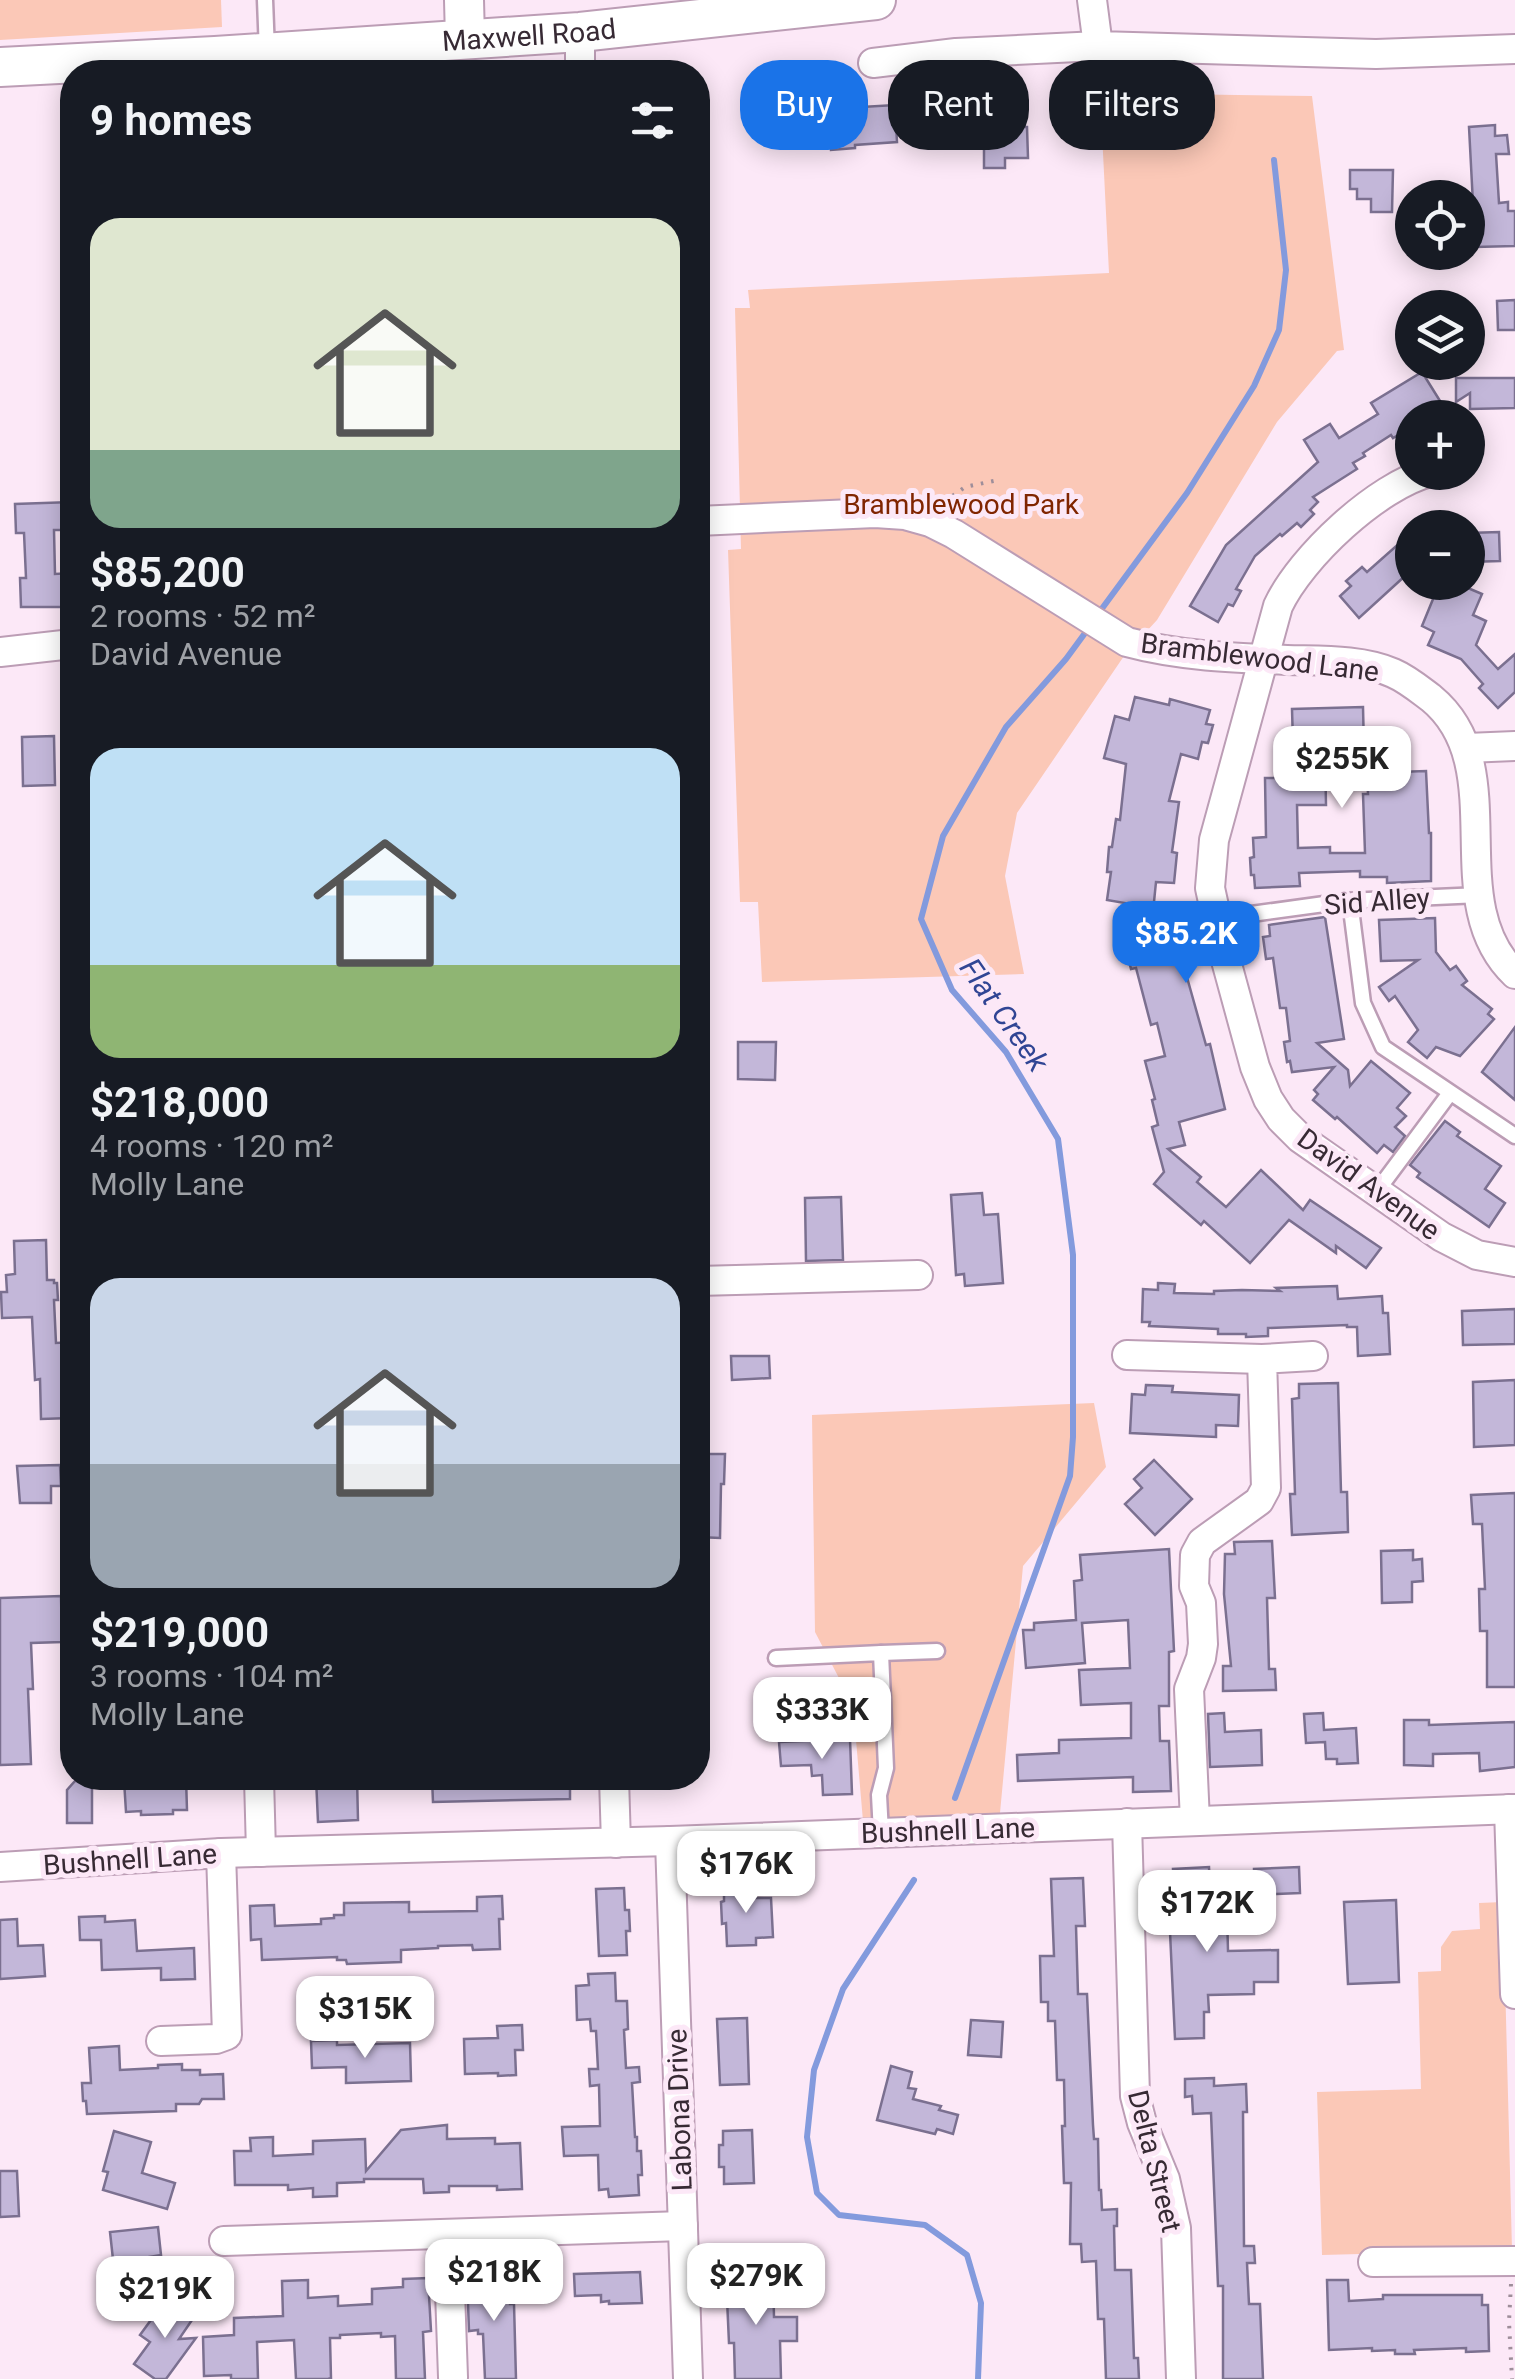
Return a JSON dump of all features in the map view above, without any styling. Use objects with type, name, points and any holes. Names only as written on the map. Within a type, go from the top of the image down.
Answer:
[{"type":"main road","points":[[464,0],[466,39]]},
{"type":"main road","name":"Maxwell Road","points":[[232,60],[267,52],[580,32],[876,0]]},
{"type":"main road","name":"Maxwell Road","points":[[0,67],[60,66]]},
{"type":"street","points":[[1092,0],[1098,46]]},
{"type":"street","points":[[580,32],[580,60]]},
{"type":"street","points":[[873,62],[956,53],[1098,46],[1376,54],[1515,49]]},
{"type":"street","name":"David Avenue","points":[[1395,489],[1350,520],[1286,588],[1214,840],[1210,888],[1254,1067],[1281,1119],[1300,1138],[1442,1237],[1476,1255],[1515,1262]]},
{"type":"street","name":"Bramblewood Lane","points":[[710,520],[905,515],[930,522],[971,544],[1127,642],[1195,655],[1330,662],[1390,672],[1411,683],[1436,702],[1467,748],[1477,793],[1480,895],[1486,930],[1515,974]]},
{"type":"street","points":[[0,652],[60,645]]},
{"type":"street","points":[[1467,748],[1515,746]]},
{"type":"street","points":[[710,1280],[918,1275]]},
{"type":"street","points":[[1127,1355],[1262,1359],[1313,1356]]},
{"type":"street","points":[[1196,1821],[1189,1689],[1203,1644],[1201,1603],[1194,1586],[1195,1555],[1202,1542],[1259,1501],[1266,1488],[1262,1359]]},
{"type":"street","points":[[259,1790],[261,1852]]},
{"type":"street","points":[[614,1790],[616,1843]]},
{"type":"street","points":[[1512,1809],[1515,1994]]},
{"type":"street","name":"Bushnell Lane","points":[[0,1867],[221,1853],[616,1843],[1512,1809]]},
{"type":"street","name":"Delta Street","points":[[1127,1824],[1135,2096],[1166,2179],[1176,2228],[1181,2379]]},
{"type":"street","name":"Labona Drive","points":[[670,1841],[688,2379]]},
{"type":"street","points":[[161,2041],[216,2040],[227,2035],[221,1853]]},
{"type":"street","points":[[224,2241],[683,2226]]},
{"type":"street","points":[[448,2234],[453,2377]]},
{"type":"street","points":[[1374,2262],[1514,2261]]},
{"type":"lane","points":[[265,0],[267,52]]},
{"type":"lane","name":"Sid Alley","points":[[1215,919],[1350,901],[1480,895]]},
{"type":"lane","points":[[1350,901],[1360,986],[1366,1013],[1379,1039],[1390,1053],[1515,1136]]},
{"type":"lane","points":[[1377,1192],[1450,1093]]},
{"type":"lane","points":[[776,1658],[938,1651]]},
{"type":"lane","points":[[881,1654],[886,1768],[879,1795],[881,1833]]},
{"type":"path","points":[[930,522],[944,502],[964,487],[998,480]]},
{"type":"path","points":[[1512,2379],[1509,2322],[1514,2261]]},
{"type":"green space","points":[[0,0],[221,0],[222,27],[0,40]]},
{"type":"green space","name":"Bramblewood Park","points":[[1215,95],[1312,96],[1344,350],[1337,351],[1277,422],[1157,620],[1124,656],[1017,813],[1005,876],[1024,974],[762,982],[758,902],[740,902],[728,550],[741,549],[735,308],[750,308],[748,290],[1109,273],[1103,150],[1215,150]]},
{"type":"green space","points":[[1094,1403],[1106,1467],[1023,1566],[1000,1813],[863,1821],[853,1705],[815,1632],[812,1415]]},
{"type":"green space","points":[[1503,1902],[1512,2250],[1322,2255],[1317,2092],[1421,2089],[1418,1972],[1441,1971],[1441,1947],[1452,1931],[1480,1929],[1479,1903]]},
{"type":"building","points":[[888,105],[888,143],[868,144],[868,107]]},
{"type":"building","points":[[1495,125],[1495,136],[1507,135],[1509,154],[1496,154],[1499,203],[1508,202],[1508,211],[1515,211],[1515,246],[1485,247],[1485,180],[1472,180],[1469,127]]},
{"type":"building","points":[[984,150],[1028,150],[1028,158],[1005,158],[1005,168],[984,168]]},
{"type":"building","points":[[1350,170],[1393,170],[1392,212],[1371,212],[1371,199],[1357,199],[1357,189],[1350,189]]},
{"type":"building","points":[[1515,300],[1515,330],[1498,330],[1497,301]]},
{"type":"building","points":[[1515,378],[1515,408],[1485,409],[1485,400],[1470,400],[1470,393],[1456,400],[1456,380]]},
{"type":"building","points":[[1409,380],[1427,380],[1439,400],[1395,400],[1395,437],[1391,435],[1363,453],[1365,456],[1353,463],[1357,469],[1313,497],[1318,502],[1310,510],[1314,514],[1301,527],[1297,523],[1255,556],[1236,589],[1241,591],[1233,606],[1228,604],[1218,622],[1190,606],[1226,545],[1318,462],[1304,440],[1330,424],[1339,438],[1378,414],[1371,403]]},
{"type":"building","points":[[60,502],[60,530],[54,530],[60,607],[21,607],[20,578],[26,578],[24,533],[16,533],[15,504]]},
{"type":"building","points":[[1485,532],[1499,532],[1500,561],[1485,561]]},
{"type":"building","points":[[1395,547],[1395,585],[1359,618],[1340,596],[1351,586],[1346,581],[1362,567],[1367,572]]},
{"type":"building","points":[[1433,600],[1479,600],[1473,615],[1486,621],[1476,645],[1498,669],[1515,654],[1515,692],[1498,708],[1479,688],[1483,684],[1461,659],[1428,645],[1434,632],[1422,626]]},
{"type":"building","points":[[1135,697],[1169,705],[1170,699],[1210,710],[1206,724],[1213,725],[1208,743],[1202,742],[1198,759],[1181,754],[1169,801],[1179,802],[1172,852],[1177,853],[1174,883],[1156,882],[1154,902],[1162,931],[1181,926],[1189,954],[1181,956],[1206,1045],[1210,1044],[1225,1109],[1179,1122],[1185,1145],[1168,1149],[1201,1177],[1197,1182],[1226,1207],[1261,1170],[1303,1210],[1310,1200],[1381,1248],[1366,1268],[1336,1246],[1336,1253],[1289,1220],[1250,1263],[1204,1221],[1201,1225],[1154,1184],[1164,1172],[1152,1127],[1158,1125],[1145,1061],[1165,1056],[1157,1023],[1151,1025],[1136,968],[1131,969],[1124,941],[1134,938],[1125,903],[1107,900],[1109,847],[1116,819],[1120,820],[1126,764],[1104,758],[1115,716],[1129,720]]},
{"type":"building","points":[[1363,707],[1364,749],[1325,750],[1326,805],[1297,805],[1298,848],[1330,847],[1330,853],[1365,853],[1363,794],[1368,794],[1367,773],[1426,771],[1431,881],[1387,883],[1387,877],[1360,877],[1360,871],[1299,873],[1300,886],[1255,888],[1250,858],[1254,857],[1253,838],[1266,837],[1265,778],[1294,778],[1292,709]]},
{"type":"building","points":[[54,736],[55,785],[23,786],[22,737]]},
{"type":"building","points":[[1325,917],[1344,1039],[1317,1043],[1348,1070],[1350,1086],[1371,1061],[1410,1093],[1397,1108],[1406,1116],[1395,1127],[1405,1136],[1393,1152],[1384,1145],[1377,1153],[1313,1100],[1318,1094],[1314,1090],[1334,1067],[1292,1072],[1290,1061],[1287,1062],[1284,1042],[1290,1041],[1286,1008],[1280,1008],[1273,958],[1266,959],[1263,937],[1270,936],[1269,925]]},
{"type":"building","points":[[1435,918],[1436,952],[1450,970],[1456,966],[1467,981],[1462,985],[1492,1009],[1488,1014],[1494,1019],[1460,1056],[1436,1047],[1427,1058],[1408,1042],[1418,1030],[1395,996],[1389,1001],[1379,987],[1418,960],[1381,961],[1379,920]]},
{"type":"building","points":[[1515,1027],[1515,1100],[1482,1072]]},
{"type":"building","points":[[738,1042],[776,1042],[775,1080],[738,1079]]},
{"type":"building","points":[[1445,1121],[1460,1132],[1457,1136],[1501,1166],[1485,1189],[1505,1203],[1489,1227],[1417,1177],[1420,1173],[1410,1165]]},
{"type":"building","points":[[982,1193],[984,1215],[998,1214],[1003,1283],[965,1286],[964,1274],[956,1275],[951,1195]]},
{"type":"building","points":[[841,1197],[843,1260],[806,1261],[805,1198]]},
{"type":"building","points":[[46,1240],[47,1280],[57,1283],[58,1300],[54,1300],[56,1343],[60,1343],[60,1418],[41,1419],[32,1317],[2,1318],[1,1292],[7,1292],[6,1275],[15,1274],[14,1241]]},
{"type":"building","points":[[1158,1283],[1175,1284],[1174,1293],[1337,1286],[1338,1299],[1382,1296],[1383,1313],[1388,1313],[1390,1354],[1358,1356],[1357,1327],[1347,1325],[1268,1328],[1268,1336],[1246,1337],[1218,1334],[1218,1329],[1149,1326],[1150,1322],[1142,1322],[1143,1289],[1158,1290]]},
{"type":"building","points":[[1515,1309],[1515,1344],[1463,1345],[1462,1311]]},
{"type":"building","points":[[731,1356],[769,1356],[770,1378],[732,1380]]},
{"type":"building","points":[[1515,1380],[1515,1445],[1474,1447],[1473,1382]]},
{"type":"building","points":[[1338,1383],[1341,1492],[1347,1492],[1348,1532],[1292,1535],[1292,1399],[1299,1398],[1299,1384]]},
{"type":"building","points":[[1146,1385],[1173,1386],[1172,1392],[1239,1395],[1238,1426],[1216,1425],[1216,1437],[1130,1433],[1132,1394],[1145,1395]]},
{"type":"building","points":[[710,1454],[725,1454],[720,1538],[710,1538]]},
{"type":"building","points":[[1154,1460],[1192,1499],[1155,1535],[1125,1504],[1142,1488],[1134,1479]]},
{"type":"building","points":[[60,1465],[60,1486],[51,1486],[51,1503],[20,1503],[17,1466]]},
{"type":"building","points":[[1515,1493],[1515,1687],[1487,1687],[1487,1631],[1480,1631],[1479,1589],[1485,1589],[1482,1524],[1473,1524],[1471,1495]]},
{"type":"building","points":[[1272,1541],[1275,1598],[1267,1598],[1269,1669],[1275,1669],[1276,1690],[1223,1691],[1223,1666],[1231,1666],[1224,1594],[1225,1554],[1235,1554],[1234,1542]]},
{"type":"building","points":[[1169,1549],[1174,1651],[1169,1652],[1169,1706],[1159,1706],[1160,1741],[1169,1741],[1171,1791],[1133,1792],[1133,1777],[1018,1781],[1017,1755],[1059,1753],[1059,1740],[1131,1738],[1131,1703],[1081,1705],[1079,1670],[1130,1668],[1128,1620],[1082,1623],[1085,1663],[1026,1668],[1023,1630],[1034,1630],[1034,1623],[1076,1620],[1074,1581],[1082,1580],[1080,1555]]},
{"type":"building","points":[[1413,1550],[1413,1560],[1422,1559],[1423,1581],[1412,1582],[1412,1602],[1382,1603],[1381,1551]]},
{"type":"building","points":[[60,1596],[60,1642],[31,1643],[31,1764],[0,1765],[0,1598]]},
{"type":"building","points":[[1224,1713],[1225,1732],[1261,1730],[1262,1765],[1210,1767],[1208,1714]]},
{"type":"building","points":[[1323,1713],[1324,1730],[1356,1728],[1358,1763],[1337,1764],[1337,1759],[1326,1759],[1325,1742],[1306,1743],[1304,1714]]},
{"type":"building","points":[[1404,1720],[1429,1720],[1429,1725],[1515,1722],[1515,1767],[1480,1771],[1479,1753],[1433,1754],[1433,1766],[1404,1765]]},
{"type":"building","points":[[850,1739],[852,1794],[823,1795],[822,1775],[812,1776],[811,1765],[781,1766],[779,1742]]},
{"type":"building","points":[[67,1790],[92,1790],[92,1823],[67,1823]]},
{"type":"building","points":[[125,1790],[186,1790],[187,1810],[173,1810],[173,1814],[126,1812]]},
{"type":"building","points":[[317,1790],[357,1790],[358,1820],[318,1822]]},
{"type":"building","points":[[432,1790],[570,1790],[570,1799],[433,1802]]},
{"type":"building","points":[[1209,1867],[1211,1912],[1227,1912],[1228,1951],[1278,1950],[1278,1982],[1254,1982],[1254,1994],[1208,1995],[1204,2038],[1175,2039],[1170,1932],[1175,1911],[1173,1869]]},
{"type":"building","points":[[1299,1867],[1300,1893],[1254,1895],[1254,1869]]},
{"type":"building","points":[[1083,1878],[1085,1926],[1076,1926],[1078,1994],[1087,1994],[1099,2190],[1102,2210],[1117,2209],[1115,2270],[1131,2270],[1134,2358],[1138,2358],[1139,2379],[1106,2379],[1104,2319],[1098,2319],[1096,2261],[1082,2262],[1081,2244],[1070,2244],[1071,2183],[1064,2183],[1064,2080],[1057,2080],[1055,2021],[1048,2021],[1048,2002],[1041,2002],[1040,1956],[1054,1956],[1051,1879]]},
{"type":"building","points":[[752,1885],[753,1898],[771,1898],[773,1937],[756,1938],[756,1945],[727,1946],[726,1923],[722,1924],[724,1886]]},
{"type":"building","points":[[624,1888],[630,1931],[626,1931],[627,1955],[599,1956],[596,1889]]},
{"type":"building","points":[[502,1896],[500,1949],[438,1946],[401,1950],[401,1962],[347,1964],[337,1957],[262,1960],[261,1939],[251,1940],[250,1906],[274,1905],[275,1926],[321,1924],[321,1919],[344,1915],[344,1903],[409,1902],[409,1912],[477,1911],[477,1897]]},
{"type":"building","points":[[1396,1900],[1399,1982],[1348,1984],[1344,1902]]},
{"type":"building","points":[[105,1916],[105,1922],[135,1920],[137,1951],[194,1948],[195,1979],[161,1980],[161,1968],[102,1970],[101,1940],[80,1940],[79,1917]]},
{"type":"building","points":[[17,1919],[18,1946],[43,1945],[45,1976],[0,1979],[0,1920]]},
{"type":"building","points":[[615,1973],[616,2001],[627,2001],[626,2068],[639,2067],[640,2082],[632,2083],[642,2175],[638,2175],[639,2195],[609,2197],[608,2189],[599,2190],[598,2155],[564,2156],[562,2127],[600,2126],[599,2085],[590,2086],[589,2069],[598,2069],[596,2031],[591,2031],[590,2019],[577,2020],[576,1986],[589,1985],[588,1974]]},
{"type":"building","points":[[747,2018],[749,2084],[720,2085],[717,2019]]},
{"type":"building","points":[[971,2020],[1003,2022],[1001,2057],[968,2055]]},
{"type":"building","points":[[522,2025],[523,2050],[515,2050],[516,2075],[465,2074],[464,2039],[498,2038],[497,2026]]},
{"type":"building","points":[[337,2040],[337,2045],[410,2043],[411,2081],[346,2083],[346,2067],[312,2068],[311,2041]]},
{"type":"building","points":[[119,2046],[120,2070],[182,2064],[182,2070],[200,2070],[200,2075],[223,2074],[224,2099],[176,2104],[176,2111],[87,2114],[82,2083],[91,2083],[89,2048]]},
{"type":"building","points":[[891,2066],[912,2072],[908,2088],[916,2089],[913,2099],[958,2115],[953,2134],[937,2129],[935,2134],[877,2120]]},
{"type":"building","points":[[1214,2078],[1214,2086],[1246,2084],[1244,2246],[1254,2246],[1255,2263],[1247,2263],[1249,2304],[1260,2304],[1263,2379],[1223,2379],[1223,2286],[1218,2286],[1211,2113],[1193,2114],[1192,2096],[1185,2097],[1185,2079]]},
{"type":"building","points":[[447,2125],[447,2139],[495,2138],[495,2144],[520,2143],[522,2189],[449,2186],[449,2192],[424,2193],[423,2179],[364,2179],[337,2183],[337,2196],[313,2197],[313,2188],[235,2185],[234,2151],[251,2151],[250,2138],[273,2137],[273,2156],[313,2154],[313,2141],[365,2139],[366,2171],[401,2130]]},
{"type":"building","points":[[752,2130],[754,2183],[724,2184],[724,2167],[719,2167],[723,2131]]},
{"type":"building","points":[[114,2131],[151,2142],[142,2173],[175,2183],[167,2209],[103,2190],[108,2172],[103,2171]]},
{"type":"building","points":[[0,2171],[17,2171],[19,2216],[0,2217]]},
{"type":"building","points":[[158,2227],[161,2255],[149,2257],[152,2283],[116,2287],[110,2232]]},
{"type":"building","points":[[640,2272],[642,2303],[609,2304],[601,2302],[601,2295],[575,2296],[574,2274]]},
{"type":"building","points":[[773,2275],[774,2317],[797,2317],[797,2341],[780,2341],[781,2379],[735,2379],[726,2277]]},
{"type":"building","points":[[467,2276],[509,2279],[510,2304],[514,2304],[516,2379],[485,2379],[483,2334],[469,2331]]},
{"type":"building","points":[[428,2278],[431,2331],[423,2332],[425,2379],[396,2379],[395,2336],[381,2337],[381,2333],[330,2338],[328,2379],[296,2379],[294,2340],[257,2342],[258,2379],[204,2376],[203,2337],[234,2335],[234,2318],[283,2316],[282,2281],[308,2280],[308,2298],[338,2296],[338,2306],[372,2304],[372,2289],[403,2287],[403,2279]]},
{"type":"building","points":[[1327,2280],[1348,2280],[1349,2301],[1383,2299],[1383,2295],[1482,2295],[1482,2305],[1488,2305],[1489,2351],[1466,2352],[1466,2348],[1395,2354],[1395,2350],[1372,2348],[1329,2350]]},
{"type":"building","points":[[167,2298],[194,2317],[179,2339],[196,2338],[166,2379],[155,2379],[134,2364],[150,2342],[140,2335]]},
{"type":"waterway","name":"Flat Creek","points":[[1098,614],[1187,493],[1254,386],[1279,330],[1286,270],[1274,160]]},
{"type":"waterway","name":"Flat Creek","points":[[955,1798],[1070,1476],[1073,1255],[1058,1139],[1006,1052],[952,990],[921,919],[943,836],[1006,727],[1088,629]]},
{"type":"waterway","name":"Flat Creek","points":[[914,1880],[843,1989],[814,2070],[807,2137],[817,2193],[839,2215],[925,2225],[967,2255],[981,2303],[978,2379]]}]
